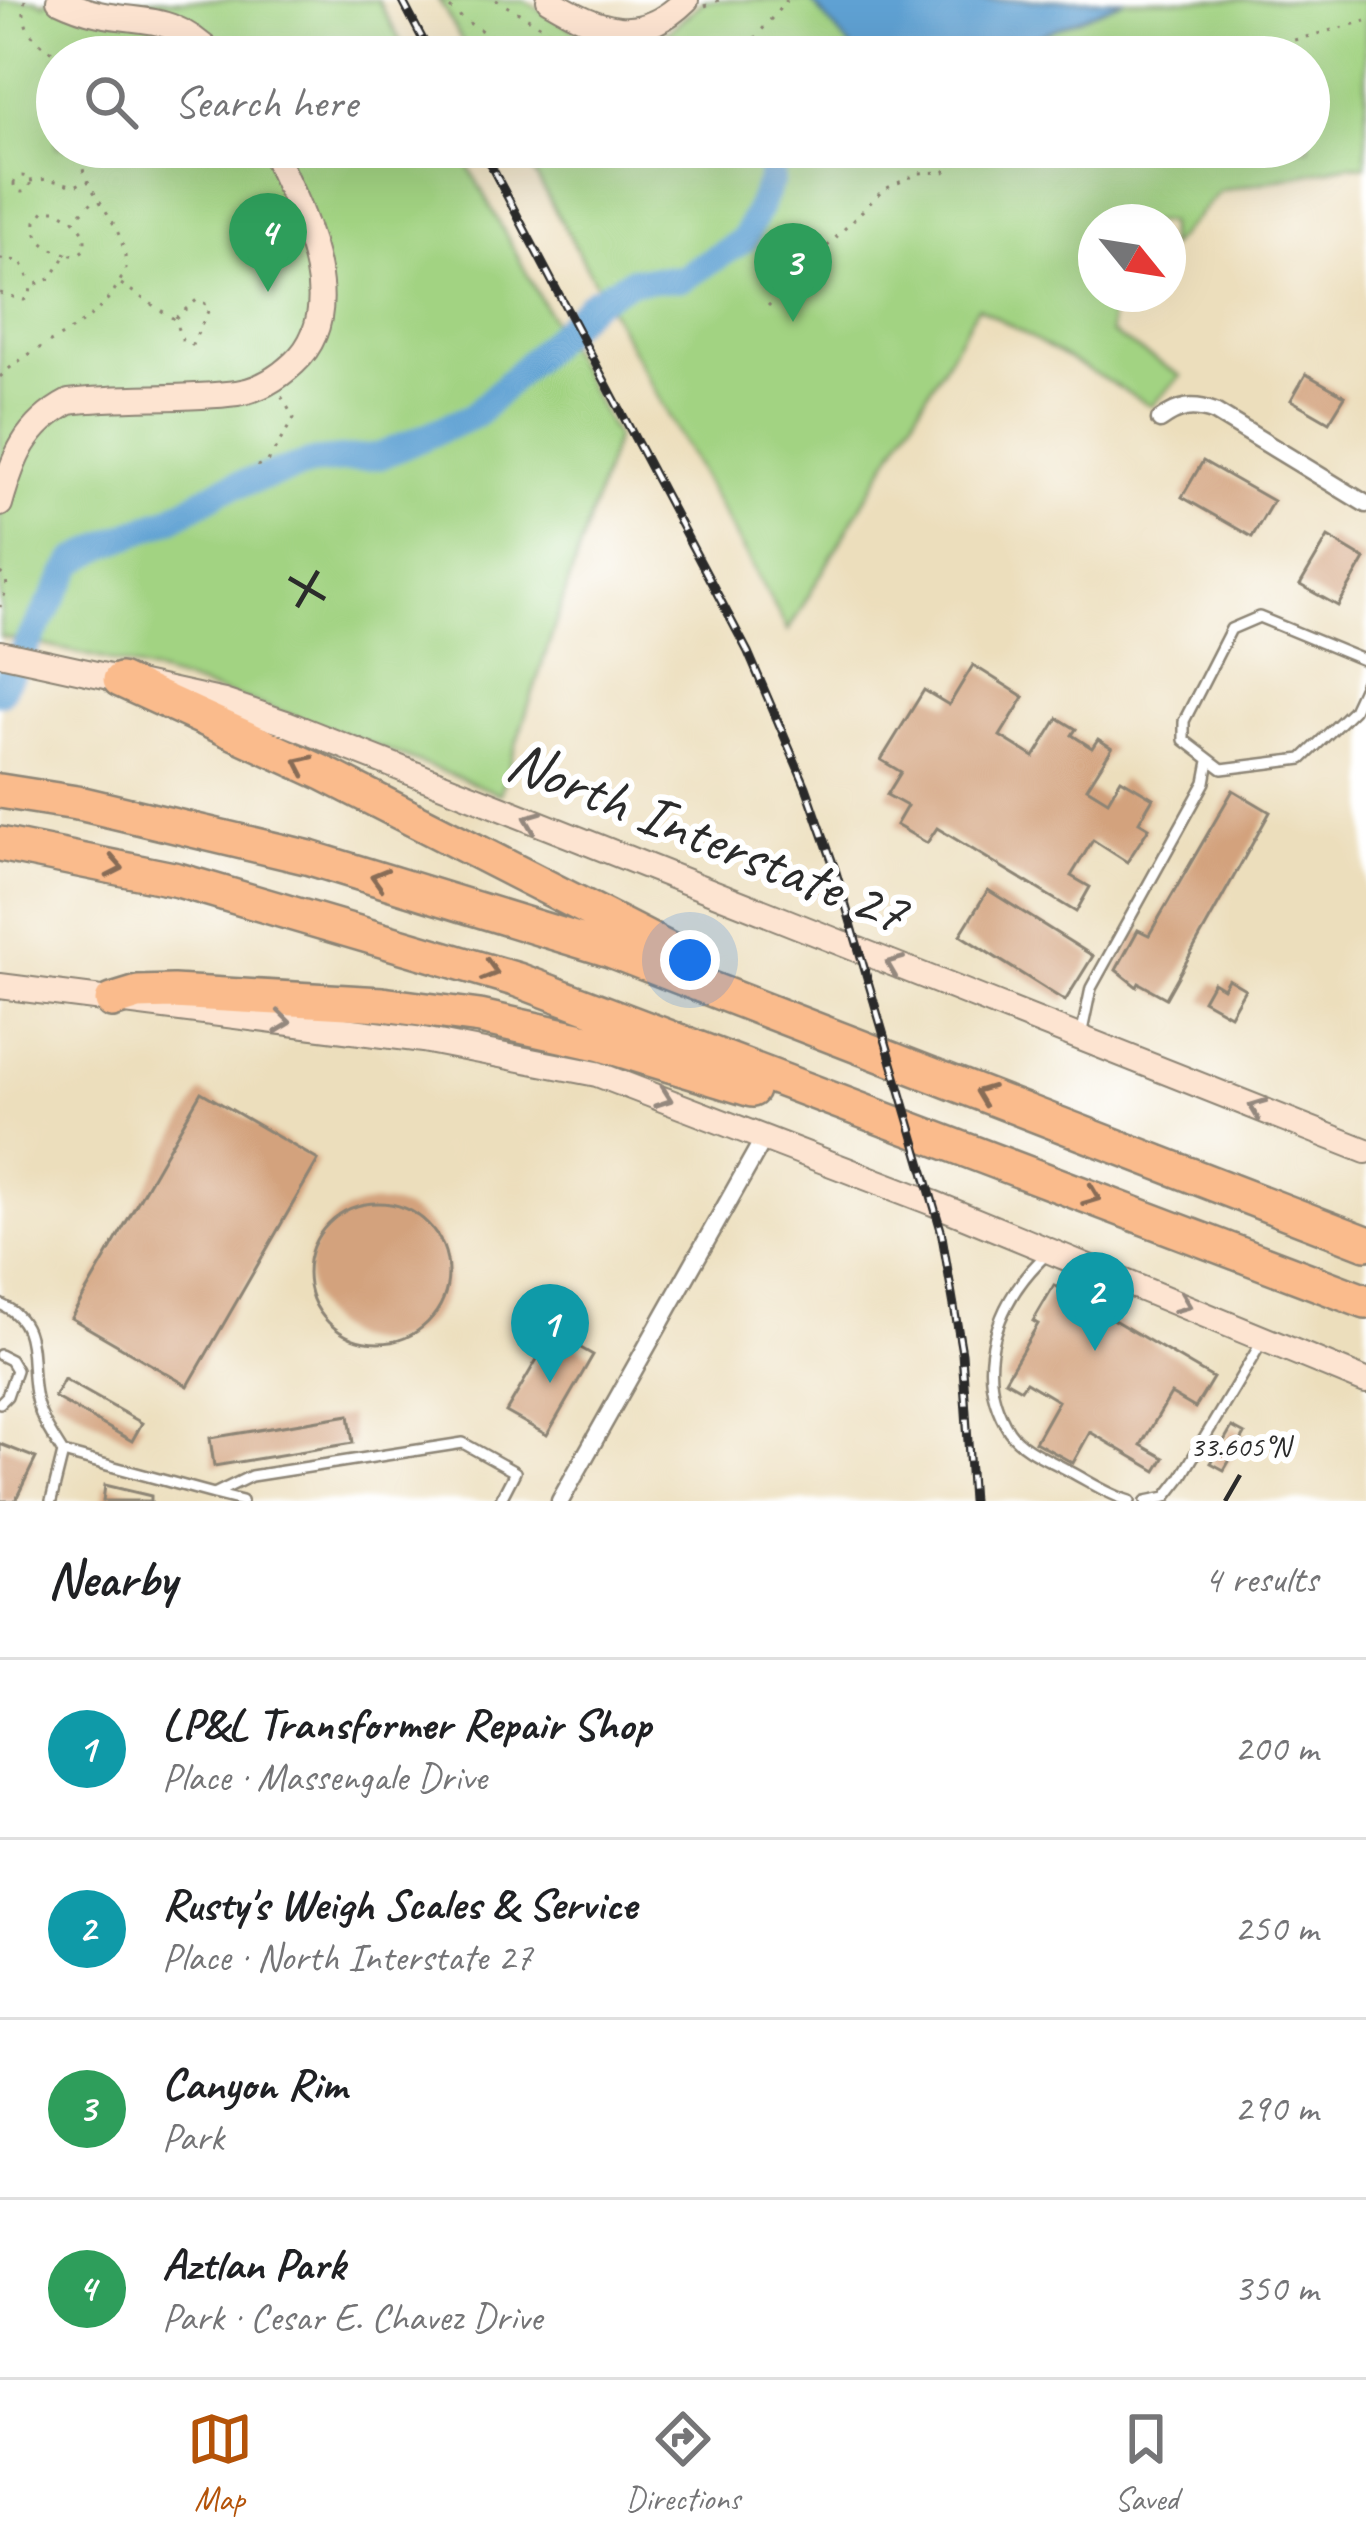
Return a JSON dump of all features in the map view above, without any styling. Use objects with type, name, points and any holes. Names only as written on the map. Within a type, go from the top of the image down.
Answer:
[{"type":"highway","points":[[107,677],[325,775],[660,945],[778,1014]]},
{"type":"highway","points":[[7,792],[237,840],[610,950],[1366,1243]]},
{"type":"highway","points":[[0,844],[178,880],[518,980],[1366,1302]]},
{"type":"highway","points":[[112,1000],[137,993],[173,992],[382,1004],[480,1017],[601,1044],[1041,1177]]},
{"type":"main road","points":[[59,0],[94,11],[170,11],[192,24],[200,36]]},
{"type":"main road","points":[[549,0],[590,22],[624,30],[662,20],[686,0]]},
{"type":"main road","points":[[0,504],[16,452],[28,432],[47,413],[69,402],[241,392],[291,367],[310,343],[322,300],[316,260],[279,168]]},
{"type":"main road","name":"North Interstate 27","points":[[0,653],[224,702],[286,724],[1366,1150]]},
{"type":"main road","points":[[0,986],[423,1040],[522,1057],[614,1080],[1051,1250],[1366,1381]]},
{"type":"street","points":[[1160,420],[1173,410],[1196,405],[1215,412],[1366,504]]},
{"type":"street","points":[[560,1501],[764,1138]]},
{"type":"lane","points":[[1366,661],[1259,617],[1231,629],[1184,721],[1184,740],[1222,769],[1302,759],[1353,710],[1366,682]]},
{"type":"lane","points":[[1081,1039],[1091,988],[1205,782],[1209,761]]},
{"type":"lane","points":[[1051,1250],[1010,1294],[995,1330],[991,1353],[998,1405],[1011,1434],[1028,1448],[1130,1501]]},
{"type":"lane","points":[[0,1304],[17,1313],[30,1331],[38,1405],[63,1454],[51,1501]]},
{"type":"lane","points":[[1146,1501],[1166,1497],[1180,1479],[1264,1337]]},
{"type":"lane","points":[[0,1355],[16,1370],[0,1403]]},
{"type":"lane","points":[[214,1494],[251,1476],[464,1443],[515,1472],[500,1501]]},
{"type":"lane","points":[[63,1454],[242,1501]]},
{"type":"path","points":[[25,0],[24,23],[36,43]]},
{"type":"path","points":[[441,0],[491,36]]},
{"type":"path","points":[[758,36],[788,0]]},
{"type":"path","points":[[1309,36],[1366,21]]},
{"type":"path","points":[[0,376],[16,361],[57,342],[87,320],[126,269],[119,228],[81,168]]},
{"type":"path","points":[[768,306],[883,190],[919,173],[948,168]]},
{"type":"path","points":[[30,181],[48,178],[76,186],[87,181]]},
{"type":"path","points":[[74,220],[99,196]]},
{"type":"path","points":[[45,210],[64,212],[74,220],[86,244],[76,256],[44,247],[37,238],[36,221],[45,210]]},
{"type":"path","points":[[32,286],[50,279],[67,254]]},
{"type":"path","points":[[0,259],[21,262],[32,286],[24,300],[0,291]]},
{"type":"path","points":[[119,284],[143,295],[160,314],[174,319],[182,340],[192,345],[210,307],[198,299],[174,319]]},
{"type":"path","points":[[257,466],[268,461],[295,418],[286,401],[266,383]]},
{"type":"path","points":[[0,573],[7,588],[0,607]]},
{"type":"green space","points":[[0,0],[44,4],[47,0],[378,0],[398,36],[36,36],[36,168],[469,168],[616,437],[500,794],[316,724],[191,683],[0,637]]},
{"type":"green space","points":[[439,0],[524,0],[578,32],[594,36],[459,36]]},
{"type":"green space","points":[[705,0],[1366,0],[1366,166],[1349,165],[1220,191],[1186,228],[1186,204],[1078,204],[1078,312],[1110,312],[1111,333],[1181,376],[1151,406],[978,307],[788,631],[532,168],[1330,168],[1330,36],[648,36],[668,32]]},
{"type":"water","points":[[810,0],[1125,0],[1038,36],[841,36]]},
{"type":"building","points":[[1306,374],[1345,396],[1329,422],[1291,400]]},
{"type":"building","points":[[1203,461],[1273,501],[1252,537],[1182,497]]},
{"type":"building","points":[[1328,537],[1365,559],[1338,606],[1300,585]]},
{"type":"building","points":[[973,665],[1024,697],[1000,736],[1034,757],[1058,718],[1076,729],[1072,735],[1092,748],[1098,739],[1112,748],[1087,788],[1108,801],[1121,779],[1153,798],[1139,822],[1149,828],[1127,862],[1093,840],[1071,876],[1090,887],[1076,912],[937,828],[927,843],[896,825],[907,806],[887,795],[901,772],[881,760],[924,690],[949,705]]},
{"type":"building","points":[[1233,790],[1270,812],[1166,998],[1139,983],[1137,987],[1116,970],[1138,930],[1149,935]]},
{"type":"building","points":[[988,890],[1093,956],[1065,1001],[960,935]]},
{"type":"building","points":[[1228,979],[1245,989],[1230,1015],[1203,1000],[1213,982],[1223,988]]},
{"type":"building","points":[[201,1092],[318,1160],[188,1386],[71,1318]]},
{"type":"building","points":[[378,1203],[405,1208],[428,1223],[443,1246],[448,1273],[443,1300],[428,1323],[405,1338],[378,1343],[351,1338],[328,1323],[313,1300],[308,1273],[313,1246],[328,1223],[351,1208]]},
{"type":"building","points":[[1054,1285],[1213,1378],[1195,1408],[1171,1394],[1141,1445],[1164,1458],[1156,1471],[1090,1432],[1073,1463],[1035,1442],[1058,1401],[1026,1382],[1021,1389],[1005,1380],[1038,1324],[1033,1321]]},
{"type":"building","points":[[553,1332],[593,1355],[547,1435],[506,1412]]},
{"type":"building","points":[[64,1379],[142,1423],[132,1441],[54,1397]]},
{"type":"building","points":[[349,1415],[353,1443],[214,1466],[210,1438]]},
{"type":"building","points":[[1232,1427],[1245,1434],[1224,1470],[1211,1463]]},
{"type":"building","points":[[0,1444],[36,1458],[15,1501],[0,1501]]},
{"type":"building","points":[[105,1485],[151,1496],[151,1501],[103,1501]]},
{"type":"waterway","points":[[0,692],[74,562],[172,518],[223,489],[315,462],[380,456],[475,415],[591,303],[632,280],[682,279],[744,240],[771,181],[772,168]]},
{"type":"railway","points":[[402,0],[421,36]]},
{"type":"railway","points":[[492,168],[748,652],[806,787],[836,872],[941,1230],[962,1353],[972,1501]]},
{"type":"place","name":"Aztlan Park","points":[[268,292]]},
{"type":"place","name":"Canyon Rim","points":[[793,322]]},
{"type":"place","name":"Rusty's Weigh Scales & Service","points":[[1095,1351]]},
{"type":"place","name":"LP&L Transformer Repair Shop","points":[[550,1383]]}]
